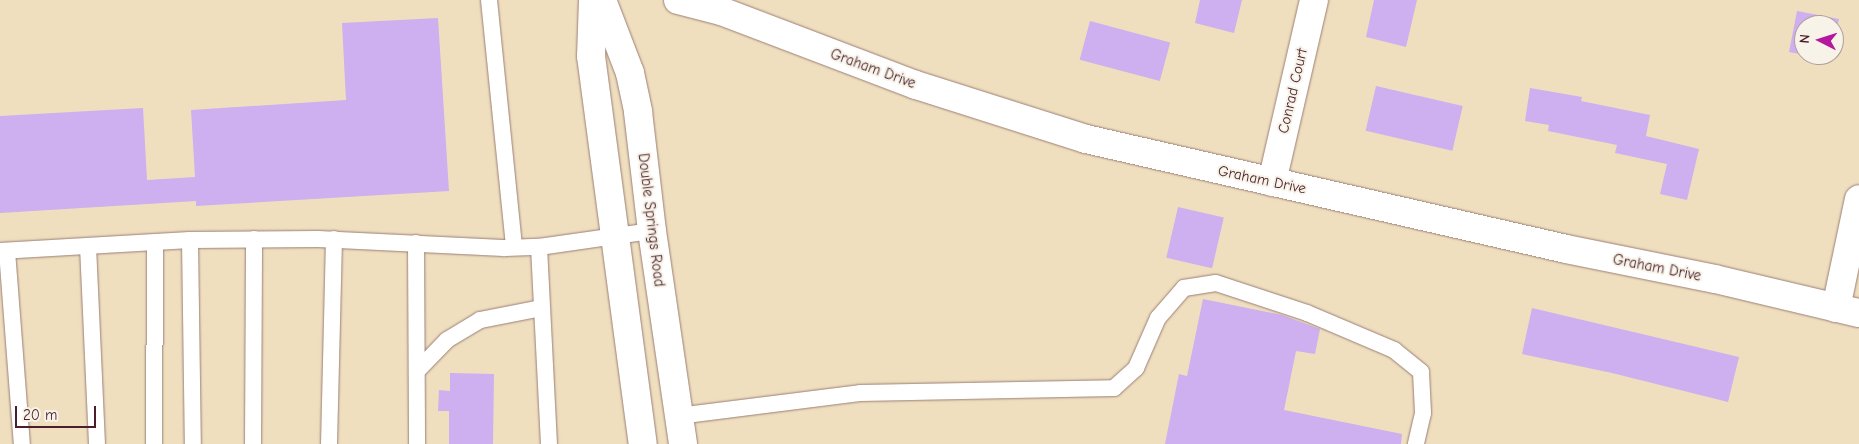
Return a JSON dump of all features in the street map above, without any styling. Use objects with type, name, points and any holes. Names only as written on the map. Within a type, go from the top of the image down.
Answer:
[{"type":"street","points":[[593,0],[591,56],[617,238],[643,444]]},
{"type":"street","name":"Double Springs Road","points":[[602,0],[630,73],[638,112],[652,231],[683,444]]},
{"type":"street","name":"Graham Drive","points":[[678,0],[721,11],[916,86],[1042,126],[1131,150],[1847,310]]},
{"type":"street","name":"Conrad Court","points":[[1272,182],[1314,0]]},
{"type":"street","points":[[1847,310],[1859,199]]},
{"type":"lane","points":[[490,0],[514,247]]},
{"type":"lane","points":[[22,444],[4,251],[190,240],[254,239],[334,239],[539,247],[617,238],[652,231]]},
{"type":"lane","points":[[253,444],[254,239]]},
{"type":"lane","points":[[329,444],[334,239]]},
{"type":"lane","points":[[190,240],[193,444]]},
{"type":"lane","points":[[154,444],[155,242]]},
{"type":"lane","points":[[416,243],[417,444]]},
{"type":"lane","points":[[88,246],[97,444]]},
{"type":"lane","points":[[539,247],[548,444]]},
{"type":"lane","points":[[678,416],[860,393],[1114,388],[1136,368],[1158,318],[1184,288],[1216,283],[1307,313],[1394,350],[1421,372],[1423,413],[1416,444]]},
{"type":"lane","points":[[416,371],[447,340],[480,320],[542,308]]},
{"type":"building","points":[[1200,0],[1242,0],[1234,33],[1195,23]]},
{"type":"building","points":[[1374,0],[1417,0],[1406,47],[1366,37]]},
{"type":"building","points":[[1797,11],[1818,15],[1796,15]]},
{"type":"building","points":[[438,18],[449,191],[196,206],[196,201],[0,213],[0,116],[143,108],[147,180],[195,177],[191,110],[346,100],[342,23]]},
{"type":"building","points":[[1090,21],[1170,42],[1160,81],[1080,60]]},
{"type":"building","points":[[1794,26],[1794,53],[1789,52]]},
{"type":"building","points":[[1376,86],[1463,106],[1452,151],[1366,131]]},
{"type":"building","points":[[1530,88],[1582,97],[1581,101],[1650,115],[1646,136],[1699,149],[1687,200],[1660,194],[1667,164],[1615,153],[1617,145],[1548,131],[1549,125],[1525,121]]},
{"type":"building","points":[[1178,207],[1224,218],[1212,268],[1166,258]]},
{"type":"building","points":[[1203,299],[1282,315],[1320,329],[1315,354],[1296,351],[1284,410],[1402,434],[1401,444],[1165,444],[1179,374],[1187,376]]},
{"type":"building","points":[[1532,308],[1739,357],[1728,402],[1612,373],[1522,354]]},
{"type":"building","points":[[450,373],[494,374],[493,444],[449,444],[449,411],[438,411],[439,390],[450,391]]}]
